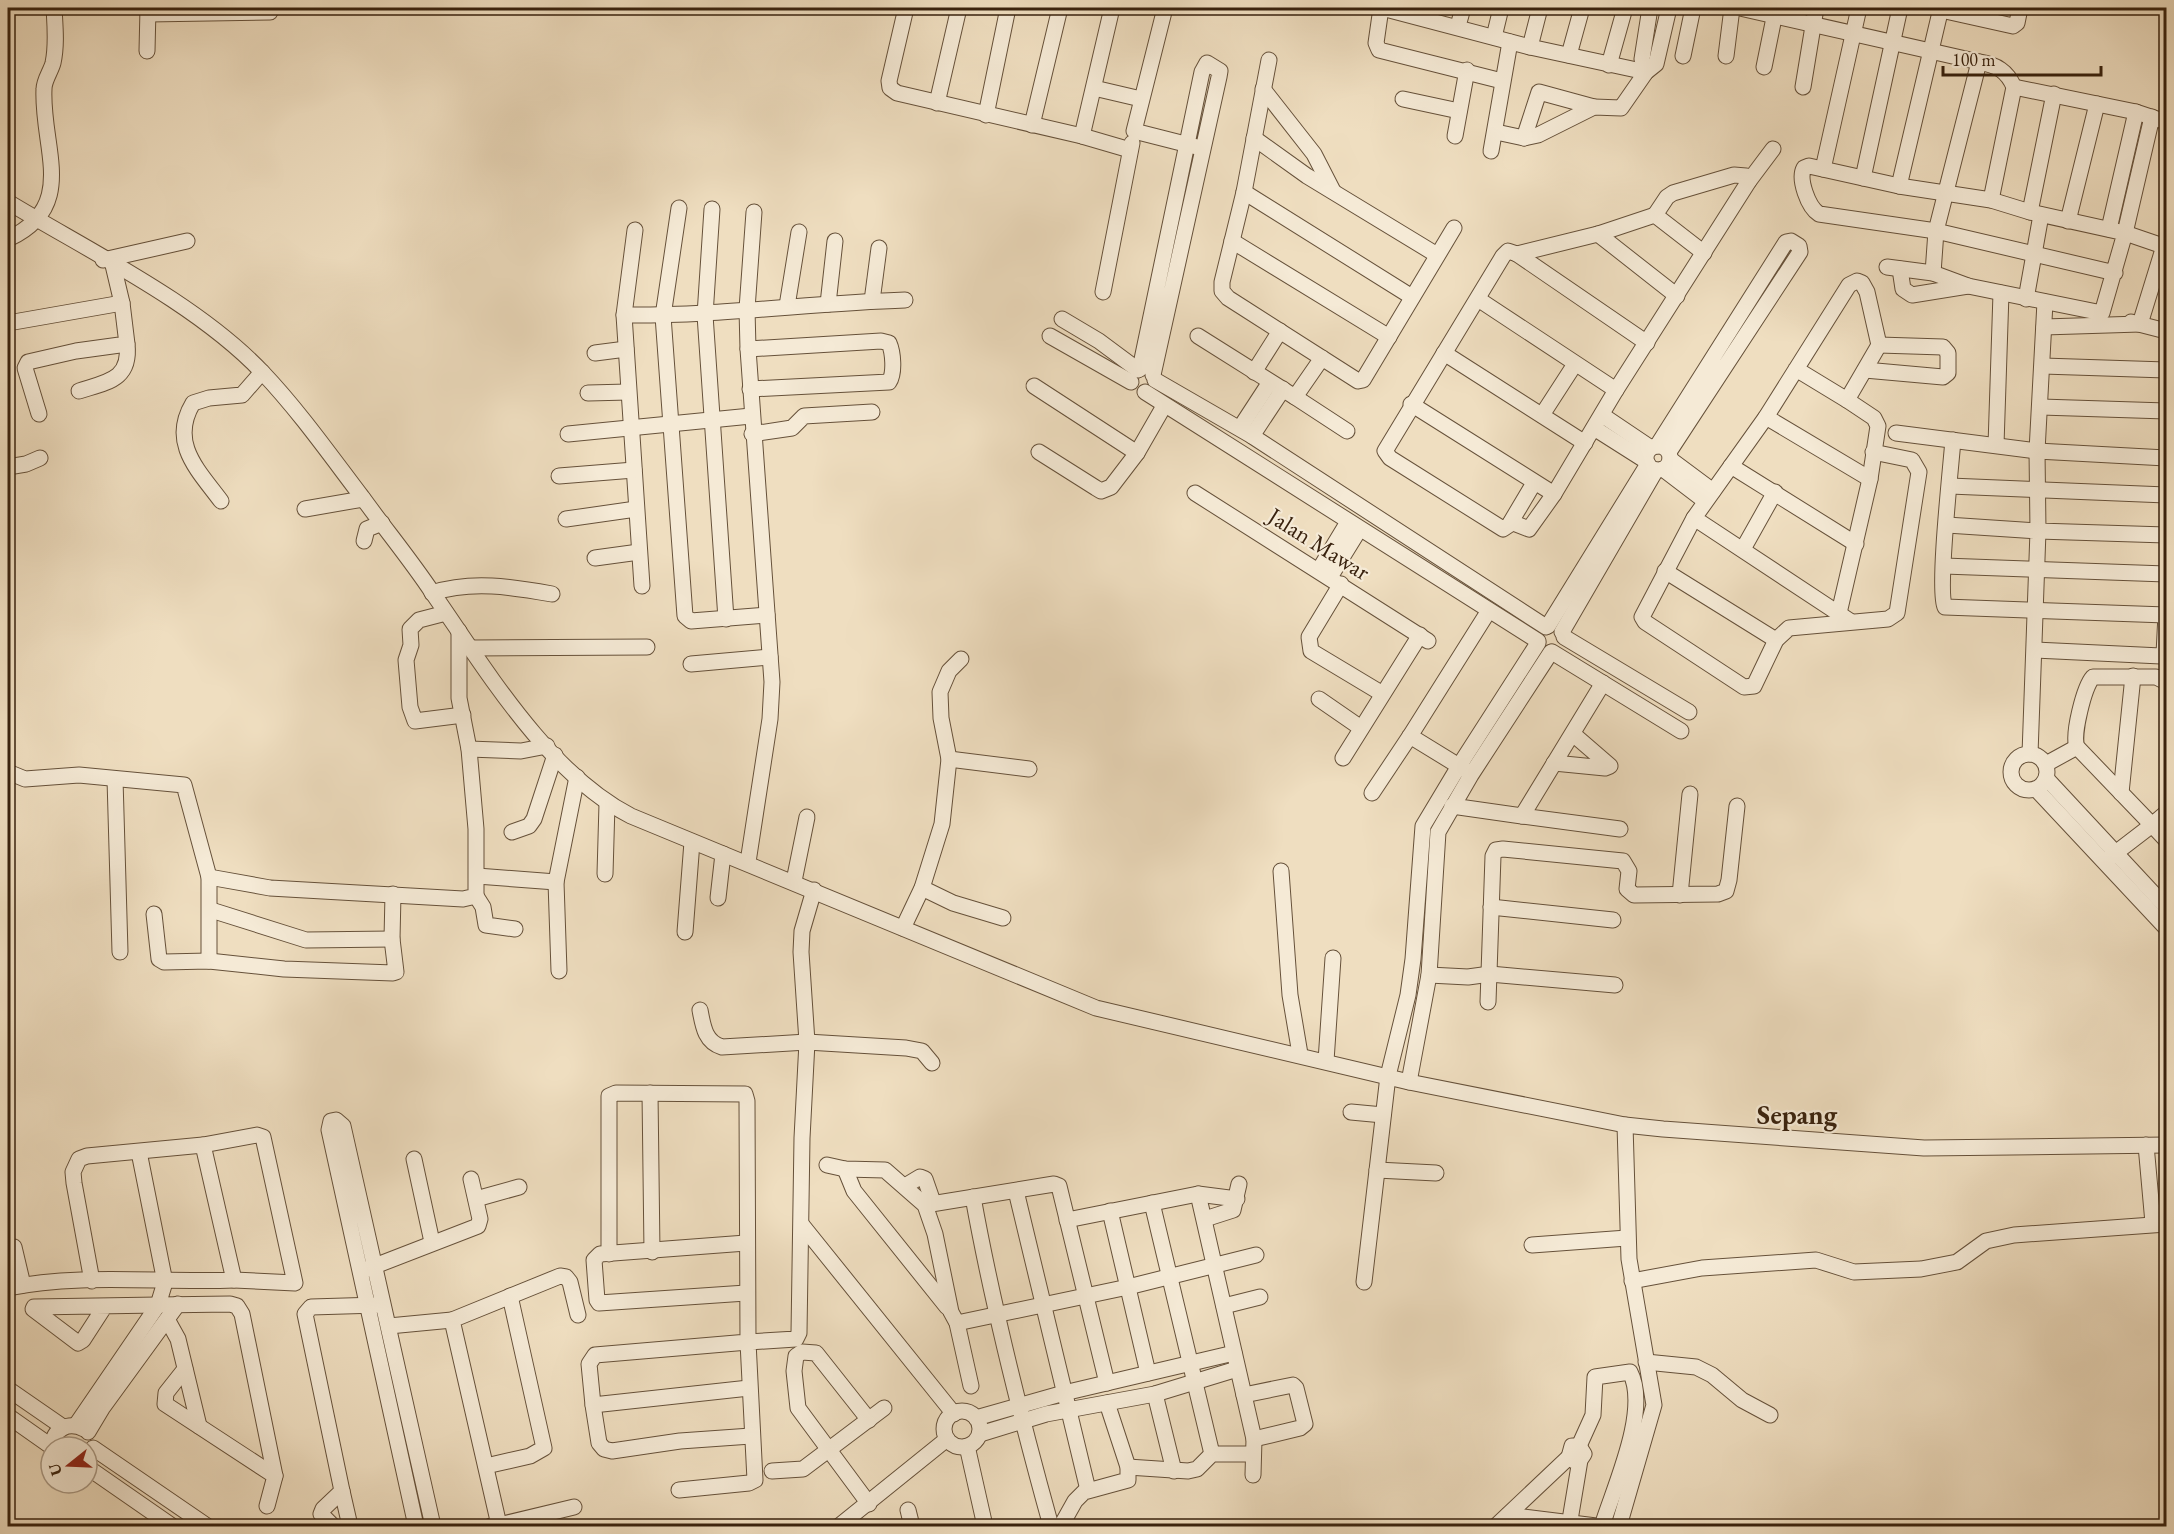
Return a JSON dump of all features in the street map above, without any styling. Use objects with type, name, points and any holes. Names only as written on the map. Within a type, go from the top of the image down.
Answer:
[{"type":"street","points":[[8,240],[38,220],[49,196],[53,180],[44,87],[55,50],[54,8]]},
{"type":"street","points":[[906,8],[889,81],[890,88],[897,93],[1082,136],[1130,150]]},
{"type":"street","points":[[937,103],[959,8]]},
{"type":"street","points":[[986,115],[1008,8]]},
{"type":"street","points":[[1032,125],[1060,8]]},
{"type":"street","points":[[1082,136],[1112,8]]},
{"type":"street","points":[[1103,292],[1134,131],[1165,8]]},
{"type":"street","points":[[1502,81],[1467,70],[1380,50],[1376,43],[1382,8],[1421,13],[1510,42],[1646,72]]},
{"type":"street","points":[[1458,26],[1463,8]]},
{"type":"street","points":[[1494,36],[1501,8]]},
{"type":"street","points":[[1530,47],[1540,8]]},
{"type":"street","points":[[1569,56],[1582,8]]},
{"type":"street","points":[[1609,65],[1625,8]]},
{"type":"street","points":[[1646,72],[1642,59],[1650,8]]},
{"type":"street","points":[[1524,138],[1539,92],[1594,106],[1621,108],[1646,72],[1656,63],[1669,8]]},
{"type":"street","points":[[1683,56],[1693,8]]},
{"type":"street","points":[[1726,56],[1732,8]]},
{"type":"street","points":[[1740,8],[1775,12],[1813,26],[1996,65],[2006,73],[2014,87],[1991,200]]},
{"type":"street","points":[[1803,87],[1816,8]]},
{"type":"street","points":[[1823,169],[1859,8]]},
{"type":"street","points":[[1863,178],[1900,8]]},
{"type":"street","points":[[1899,186],[1929,51],[1941,9],[2013,26],[2017,23],[2020,8]]},
{"type":"street","points":[[147,51],[148,11],[270,12]]},
{"type":"street","points":[[1764,67],[1775,12]]},
{"type":"street","points":[[1491,152],[1510,42]]},
{"type":"street","points":[[1269,60],[1244,192],[1222,291],[1228,298],[1359,381],[1363,380],[1454,228]]},
{"type":"street","points":[[1933,273],[1936,231],[1979,62]]},
{"type":"street","points":[[1455,136],[1467,70]]},
{"type":"street","points":[[2014,87],[2136,112],[2159,120],[2102,313]]},
{"type":"street","points":[[1094,88],[1141,99]]},
{"type":"street","points":[[1263,89],[1314,154],[1333,191]]},
{"type":"street","points":[[2026,299],[2034,254],[2036,214],[2054,94]]},
{"type":"street","points":[[1403,99],[1459,111]]},
{"type":"street","points":[[2068,221],[2097,104]]},
{"type":"street","points":[[1496,132],[1524,138],[1538,135],[1594,106]]},
{"type":"street","points":[[2109,229],[2136,112]]},
{"type":"street","points":[[1134,131],[1194,146],[1143,375]]},
{"type":"street","points":[[1254,138],[1333,191],[1437,255]]},
{"type":"street","points":[[1511,522],[1529,529],[1554,494],[1616,390],[1749,181],[1773,149]]},
{"type":"street","points":[[2115,273],[1936,231],[1819,214],[1809,203],[1801,173],[1806,166],[1899,186],[1991,200],[2036,214],[2125,233],[2165,247],[2140,324]]},
{"type":"street","points":[[1517,254],[1598,234],[1654,215],[1667,197],[1673,193],[1734,175],[1746,177],[1749,181]]},
{"type":"street","points":[[1244,192],[1412,297]]},
{"type":"street","points":[[8,202],[108,262],[234,345],[295,409],[382,523],[471,648],[551,751],[607,804],[692,842],[748,862],[1096,1008],[1300,1054],[1409,1082],[1625,1125],[1924,1148],[2166,1145]]},
{"type":"street","points":[[679,208],[663,316],[685,616],[691,621],[767,615]]},
{"type":"street","points":[[712,209],[705,315],[726,619]]},
{"type":"street","points":[[748,862],[770,719],[770,657],[752,434],[748,349],[747,309],[754,212]]},
{"type":"street","points":[[1654,215],[1704,253]]},
{"type":"street","points":[[635,230],[624,315],[642,586]]},
{"type":"street","points":[[787,306],[799,232]]},
{"type":"street","points":[[1598,234],[1677,296]]},
{"type":"street","points":[[108,262],[187,241]]},
{"type":"street","points":[[828,304],[835,241]]},
{"type":"street","points":[[1232,241],[1389,337]]},
{"type":"street","points":[[1545,647],[1539,633],[1555,630],[1786,242],[1791,241],[1799,246],[1800,252],[1657,459]]},
{"type":"street","points":[[872,301],[879,248]]},
{"type":"street","points":[[1534,483],[1507,528],[1500,528],[1387,456],[1386,448],[1503,256],[1508,251],[1517,254],[1647,343]]},
{"type":"street","points":[[79,391],[104,383],[124,371],[128,363],[122,303],[108,262]]},
{"type":"street","points":[[1968,285],[1912,295],[1903,289],[1894,268],[1933,273],[1968,285],[2026,299],[2102,313],[2166,331]]},
{"type":"street","points":[[1847,400],[1880,345],[1868,292],[1862,283],[1852,282],[1766,417],[1694,518],[1642,616],[1645,622],[1744,687],[1754,686],[1776,640],[1790,628],[1845,617],[1888,619],[1897,613],[1919,472],[1912,460],[1873,452]]},
{"type":"street","points":[[1996,446],[2001,293]]},
{"type":"street","points":[[1478,298],[1616,390]]},
{"type":"street","points":[[624,315],[705,315],[747,309],[905,300]]},
{"type":"street","points":[[2030,754],[2039,491],[2037,451],[2043,366],[2044,302]]},
{"type":"street","points":[[8,323],[122,303]]},
{"type":"street","points":[[1062,319],[1099,341],[1143,375],[1152,388],[1145,392],[1164,406],[1488,612],[1681,731]]},
{"type":"street","points":[[2044,327],[2140,324]]},
{"type":"street","points":[[1254,372],[1280,331]]},
{"type":"street","points":[[1050,336],[1143,375],[1246,432],[1555,630],[1689,712]]},
{"type":"street","points":[[1198,336],[1347,431]]},
{"type":"street","points":[[748,349],[881,341],[889,343],[892,349],[892,377],[889,382],[750,389]]},
{"type":"street","points":[[39,414],[25,368],[28,362],[76,351],[127,344]]},
{"type":"street","points":[[1865,370],[1943,377],[1948,373],[1948,353],[1943,347],[1880,345]]},
{"type":"street","points":[[595,353],[626,349]]},
{"type":"street","points":[[1444,353],[1585,443]]},
{"type":"street","points":[[1246,432],[1283,389],[1322,358]]},
{"type":"street","points":[[1542,415],[1575,364]]},
{"type":"street","points":[[2043,366],[2166,370]]},
{"type":"street","points":[[1796,369],[1847,400],[1876,421],[1878,426],[1845,617]]},
{"type":"street","points":[[222,501],[191,460],[182,435],[185,422],[193,403],[209,398],[242,395],[262,372]]},
{"type":"street","points":[[1034,386],[1137,453]]},
{"type":"street","points":[[588,393],[628,392]]},
{"type":"street","points":[[1411,405],[1554,494]]},
{"type":"street","points":[[1040,452],[1101,491],[1111,487],[1137,453],[1164,406]]},
{"type":"street","points":[[2041,407],[2166,411]]},
{"type":"street","points":[[752,434],[792,428],[804,416],[872,412]]},
{"type":"street","points":[[568,434],[751,416]]},
{"type":"street","points":[[1766,417],[1870,479]]},
{"type":"street","points":[[1598,422],[1657,459],[1709,496]]},
{"type":"street","points":[[1896,433],[2037,451],[2166,458]]},
{"type":"street","points":[[1953,440],[1942,600],[1945,607],[2166,615],[2164,654],[2161,656],[2035,650]]},
{"type":"street","points":[[8,467],[26,464],[40,458]]},
{"type":"street","points":[[1731,466],[1856,544]]},
{"type":"street","points":[[559,477],[634,470]]},
{"type":"street","points":[[1950,486],[2166,495]]},
{"type":"street","points":[[1743,549],[1775,492]]},
{"type":"street","name":"Jalan Mawar","points":[[1195,493],[1424,638],[1381,693]]},
{"type":"street","points":[[305,509],[363,499]]},
{"type":"street","points":[[566,519],[636,509]]},
{"type":"street","points":[[1694,518],[1845,617]]},
{"type":"street","points":[[364,541],[367,529],[382,523]]},
{"type":"street","points":[[1947,525],[2038,531],[2166,535]]},
{"type":"street","points":[[1343,758],[1381,693],[1311,651],[1308,644],[1330,577],[1353,526]]},
{"type":"street","points":[[595,558],[639,552]]},
{"type":"street","points":[[1944,566],[2166,574]]},
{"type":"street","points":[[1665,571],[1776,640]]},
{"type":"street","points":[[432,592],[464,585],[514,587],[552,594]]},
{"type":"street","points":[[1372,794],[1488,612]]},
{"type":"street","points":[[446,613],[419,620],[412,624],[410,629],[411,645],[406,660],[410,707],[415,721],[463,715]]},
{"type":"street","points":[[1545,647],[1561,647],[1555,630]]},
{"type":"street","points":[[459,631],[457,676],[470,748],[476,829],[476,896],[483,907],[486,925],[515,929]]},
{"type":"street","points":[[471,648],[647,647]]},
{"type":"street","points":[[1364,1282],[1388,1076],[1408,995],[1423,826],[1465,770],[1545,647]]},
{"type":"street","points":[[691,664],[770,657]]},
{"type":"street","points":[[903,928],[922,888],[942,824],[949,759],[941,718],[940,692],[949,670],[961,659]]},
{"type":"street","points":[[2166,682],[2156,677],[2133,676],[2097,676],[2090,680],[2075,737],[2078,747],[2166,840]]},
{"type":"street","points":[[2121,793],[2133,676]]},
{"type":"street","points":[[1522,816],[1603,683]]},
{"type":"street","points":[[1319,699],[1361,728]]},
{"type":"street","points":[[1554,763],[1605,768],[1611,766],[1573,734]]},
{"type":"street","points":[[1410,736],[1465,770]]},
{"type":"street","points":[[2078,747],[2043,777],[2027,790],[2018,786],[2012,773],[2017,759],[2030,754],[2039,757],[2043,777],[2166,928]]},
{"type":"street","points":[[470,748],[551,751]]},
{"type":"street","points":[[512,832],[529,825],[534,819],[551,751]]},
{"type":"street","points":[[949,759],[1029,769]]},
{"type":"street","points":[[1409,1082],[1429,975],[1438,832],[1452,806],[1465,770]]},
{"type":"street","points":[[8,772],[25,779],[80,775],[184,785],[209,877],[211,910],[209,961]]},
{"type":"street","points":[[559,971],[556,882],[577,777]]},
{"type":"street","points":[[115,779],[120,952]]},
{"type":"street","points":[[1680,895],[1690,794]]},
{"type":"street","points":[[605,874],[607,804]]},
{"type":"street","points":[[1452,806],[1620,829]]},
{"type":"street","points":[[1488,1002],[1493,856],[1496,850],[1623,861],[1629,871],[1628,889],[1630,893],[1642,896],[1718,894],[1726,891],[1737,807]]},
{"type":"street","points":[[2110,857],[2166,813]]},
{"type":"street","points":[[794,881],[807,817]]},
{"type":"street","points":[[685,932],[692,842]]},
{"type":"street","points":[[718,898],[723,854]]},
{"type":"street","points":[[2110,857],[2166,907]]},
{"type":"street","points":[[1281,871],[1290,995],[1300,1054]]},
{"type":"street","points":[[1419,873],[1435,874]]},
{"type":"street","points":[[477,876],[556,882]]},
{"type":"street","points":[[209,877],[270,888],[463,899],[476,896]]},
{"type":"street","points":[[922,888],[953,903],[1003,918]]},
{"type":"street","points":[[751,1436],[680,1441],[612,1451],[604,1449],[599,1443],[589,1364],[595,1355],[798,1337],[802,1138],[807,1042],[801,952],[805,920],[814,890]]},
{"type":"street","points":[[154,914],[159,959],[174,962],[209,961],[284,969],[393,974],[396,972],[392,939],[393,894]]},
{"type":"street","points":[[1491,908],[1613,920]]},
{"type":"street","points":[[211,910],[299,938],[350,941],[392,939]]},
{"type":"street","points":[[1326,1061],[1333,958]]},
{"type":"street","points":[[1429,975],[1468,977],[1490,974],[1615,985]]},
{"type":"street","points":[[1408,995],[1425,999]]},
{"type":"street","points":[[700,1010],[703,1027],[714,1044],[722,1047],[807,1042],[915,1049],[922,1052],[932,1063]]},
{"type":"street","points":[[1400,1028],[1418,1034]]},
{"type":"street","points":[[609,1254],[609,1096],[616,1093],[745,1094],[747,1101],[746,1293],[751,1436],[755,1480],[749,1484],[679,1490]]},
{"type":"street","points":[[650,1093],[652,1252]]},
{"type":"street","points":[[1351,1112],[1383,1115]]},
{"type":"street","points":[[368,1269],[329,1130],[331,1121],[336,1120],[343,1126],[416,1527]]},
{"type":"street","points":[[1619,1527],[1654,1413],[1632,1281],[1628,1238],[1625,1125]]},
{"type":"street","points":[[8,1288],[92,1281],[295,1282],[263,1137],[257,1135],[203,1145],[87,1156],[75,1165],[74,1183],[92,1281]]},
{"type":"street","points":[[203,1145],[234,1280]]},
{"type":"street","points":[[1632,1281],[1702,1268],[1816,1260],[1854,1272],[1921,1269],[1957,1262],[1986,1241],[2014,1235],[2159,1224],[2146,1145]]},
{"type":"street","points":[[55,1435],[76,1428],[98,1403],[147,1334],[165,1282],[139,1152]]},
{"type":"street","points":[[414,1159],[432,1242]]},
{"type":"street","points":[[827,1165],[845,1169],[885,1170],[929,1203],[1054,1184],[1059,1186],[1107,1383]]},
{"type":"street","points":[[845,1169],[854,1191],[923,1273],[954,1318]]},
{"type":"street","points":[[1377,1170],[1436,1173]]},
{"type":"street","points":[[368,1269],[480,1223],[471,1179]]},
{"type":"street","points":[[476,1199],[519,1187]]},
{"type":"street","points":[[1016,1191],[1088,1490]]},
{"type":"street","points":[[1067,1220],[1198,1194],[1238,1191],[1233,1210],[1205,1219]]},
{"type":"street","points":[[1198,1194],[1254,1446],[1253,1475]]},
{"type":"street","points":[[973,1197],[997,1315],[1051,1527]]},
{"type":"street","points":[[929,1203],[971,1386]]},
{"type":"street","points":[[1152,1203],[1212,1454]]},
{"type":"street","points":[[1110,1211],[1148,1373]]},
{"type":"street","points":[[802,1224],[954,1414]]},
{"type":"street","points":[[1532,1245],[1628,1238]]},
{"type":"street","points":[[746,1244],[600,1254],[594,1260],[599,1303],[746,1293]]},
{"type":"street","points":[[14,1247],[23,1285]]},
{"type":"street","points":[[954,1318],[997,1315],[1043,1306],[1256,1255]]},
{"type":"street","points":[[389,1326],[453,1320],[554,1278],[566,1277],[570,1282],[578,1314]]},
{"type":"street","points":[[486,1466],[530,1456],[544,1448],[510,1296]]},
{"type":"street","points":[[1224,1306],[1260,1297]]},
{"type":"street","points":[[147,1334],[168,1321],[178,1304]]},
{"type":"street","points":[[105,1306],[178,1304],[237,1306],[242,1314],[275,1476],[267,1506]]},
{"type":"street","points":[[376,1305],[389,1326],[432,1527]]},
{"type":"street","points":[[350,1527],[305,1314],[311,1307],[376,1305]]},
{"type":"street","points":[[453,1320],[486,1466],[495,1526],[574,1507]]},
{"type":"street","points":[[168,1321],[178,1339],[199,1426]]},
{"type":"street","points":[[868,1420],[816,1353],[802,1352],[796,1356],[794,1371],[798,1408],[869,1504]]},
{"type":"street","points":[[980,1434],[976,1418],[968,1412],[954,1414],[945,1425],[947,1439],[958,1446],[967,1446],[975,1442],[980,1434],[1064,1393],[1234,1353]]},
{"type":"street","points":[[1646,1362],[1696,1367],[1712,1375],[1743,1400],[1770,1415]]},
{"type":"street","points":[[185,1369],[166,1393],[165,1404],[275,1476]]},
{"type":"street","points":[[976,1418],[1068,1409],[1155,1394],[1237,1369]]},
{"type":"street","points":[[1569,1525],[1576,1454],[1593,1414],[1595,1377],[1630,1372],[1635,1390],[1636,1416],[1602,1527]]},
{"type":"street","points":[[1128,1467],[1174,1471],[1197,1469],[1212,1454],[1254,1446],[1305,1424],[1296,1388],[1293,1385],[1244,1395]]},
{"type":"street","points":[[593,1405],[749,1388]]},
{"type":"street","points":[[8,1389],[76,1428],[80,1435]]},
{"type":"street","points":[[1155,1394],[1174,1471]]},
{"type":"street","points":[[1061,1527],[1075,1501],[1088,1490],[1125,1483],[1129,1477],[1128,1467],[1107,1402]]},
{"type":"street","points":[[771,1471],[803,1469],[884,1408]]},
{"type":"street","points":[[8,1416],[39,1438]]},
{"type":"street","points":[[839,1527],[947,1439]]},
{"type":"street","points":[[967,1446],[985,1527]]},
{"type":"street","points":[[1497,1527],[1576,1454]]},
{"type":"street","points":[[99,1460],[207,1527]]},
{"type":"street","points":[[99,1475],[172,1527]]},
{"type":"street","points":[[333,1527],[321,1515],[323,1509],[342,1491]]},
{"type":"street","points":[[908,1510],[912,1527]]},
{"type":"street","points":[[1509,1515],[1531,1523],[1596,1527]]},
{"type":"district","name":"Sepang","points":[[1797,1115]]}]
